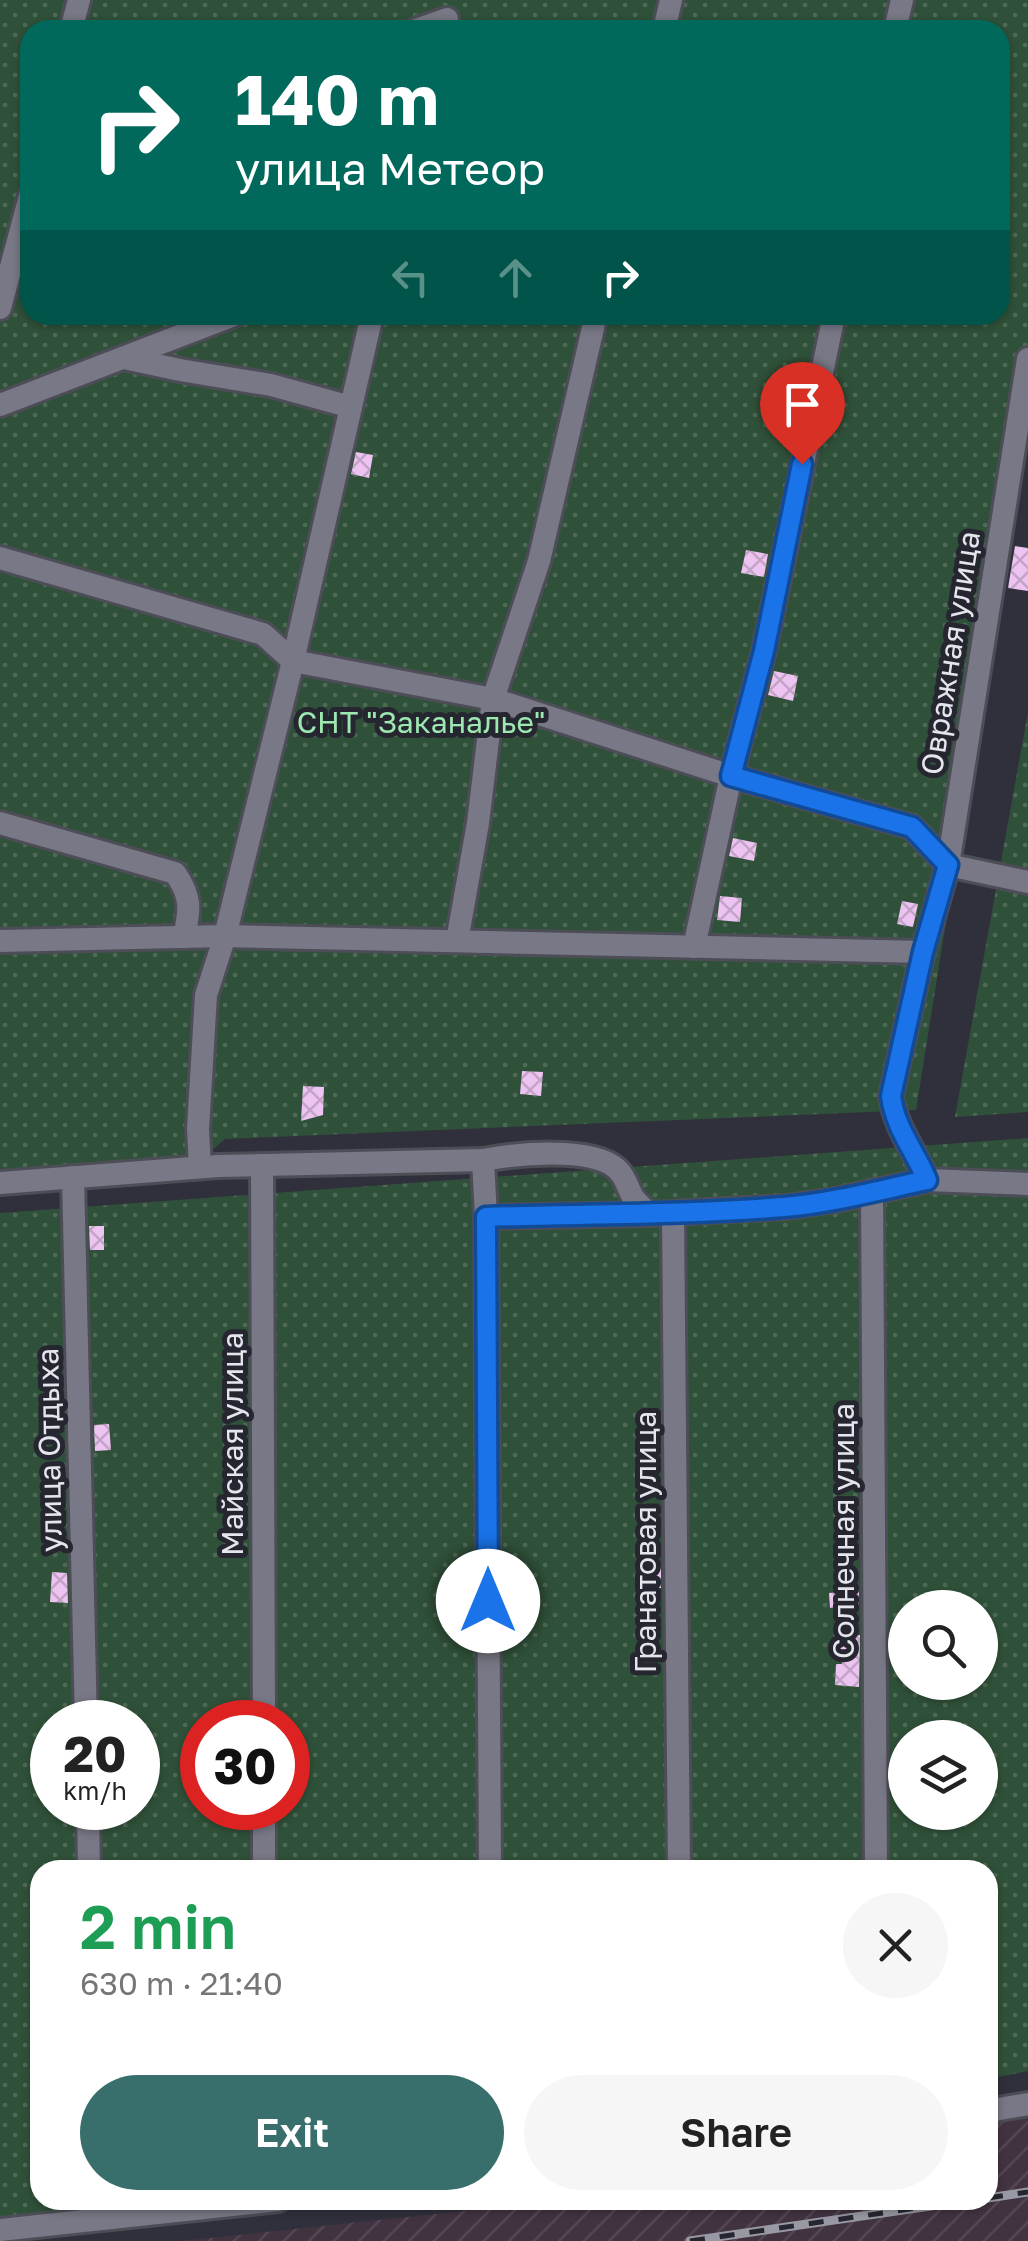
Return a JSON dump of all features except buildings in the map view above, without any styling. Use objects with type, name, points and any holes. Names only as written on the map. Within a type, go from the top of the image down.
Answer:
[{"type":"street","points":[[0,308],[10,227]]},
{"type":"street","points":[[0,406],[208,325]]},
{"type":"street","points":[[200,1167],[198,1129],[206,995],[225,936],[370,325]]},
{"type":"street","points":[[457,941],[478,823],[493,699],[539,561],[594,325]]},
{"type":"street","points":[[694,947],[731,776],[764,651],[832,325]]},
{"type":"street","points":[[124,358],[271,385],[351,408]]},
{"type":"street","name":"Овражная улица","points":[[927,1180],[894,1117],[891,1096],[923,952],[948,865],[1028,360]]},
{"type":"street","points":[[0,558],[263,634],[292,661],[493,699],[731,776],[912,827],[948,865],[1028,882]]},
{"type":"street","points":[[0,823],[176,873],[186,889],[189,912],[184,937]]},
{"type":"street","points":[[0,941],[225,936],[923,952]]},
{"type":"street","points":[[0,1183],[200,1167],[483,1160],[559,1153],[614,1166],[626,1179],[634,1200],[662,1213]]},
{"type":"street","points":[[483,1160],[490,1860]]},
{"type":"street","name":"Майская улица","points":[[262,1166],[264,1700]]},
{"type":"street","name":"улица Отдыха","points":[[73,1177],[85,1700]]},
{"type":"street","points":[[486,1217],[786,1207],[927,1180],[1028,1184]]},
{"type":"street","name":"Солнечная улица","points":[[872,1192],[876,1860]]},
{"type":"street","name":"Гранатовая улица","points":[[662,1213],[678,1860]]},
{"type":"street","points":[[89,1830],[90,1860]]},
{"type":"street","points":[[264,1830],[264,1860]]},
{"type":"street","points":[[998,2110],[1028,2104]]},
{"type":"street","points":[[0,2230],[97,2210]]},
{"type":"shaded area","points":[[1028,2118],[1028,2241],[182,2241],[474,2210],[998,2210],[998,2123]]},
{"type":"green space","name":"СНТ \"Заканалье\"","points":[[0,0],[1028,0],[1028,407],[916,1110],[225,1139],[182,1177],[0,1187]]},
{"type":"green space","points":[[1028,712],[1028,1112],[955,1117]]},
{"type":"green space","points":[[1028,1138],[1028,2071],[998,2077],[998,1860],[30,1860],[30,2210],[77,2210],[0,2217],[0,1213]]},
{"type":"railway","points":[[998,2196],[1028,2192]]},
{"type":"railway","points":[[690,2241],[903,2210]]},
{"type":"route","points":[[488,1601],[486,1217],[786,1207],[927,1180],[894,1117],[891,1096],[923,952],[948,865],[912,827],[731,776],[764,651],[802,464]]}]
